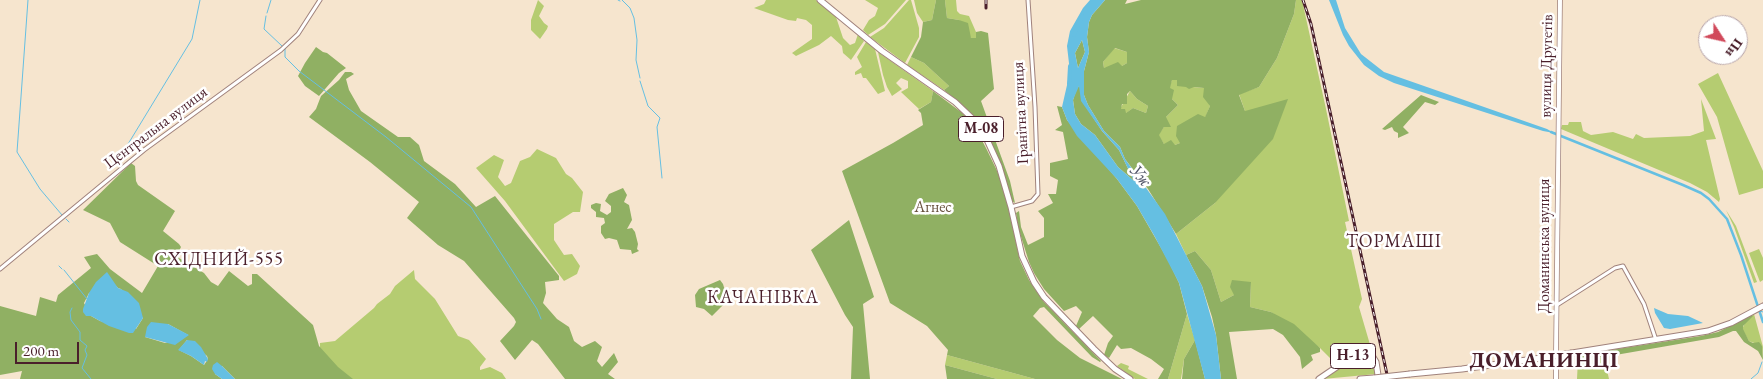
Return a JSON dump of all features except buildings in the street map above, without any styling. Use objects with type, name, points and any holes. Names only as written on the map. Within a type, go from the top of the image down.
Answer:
[{"type":"highway","name":"М-08","points":[[820,0],[882,51],[955,102],[983,131],[999,166],[1022,256],[1034,282],[1044,297],[1094,349],[1115,369],[1130,379]]},
{"type":"highway","points":[[1360,379],[1454,370],[1656,340],[1713,329],[1763,306]]},
{"type":"highway","name":"Н-13","points":[[1319,379],[1346,360],[1360,353],[1368,354],[1374,359],[1376,376]]},
{"type":"main road","name":"вулиця Другетів","points":[[1558,138],[1560,0]]},
{"type":"main road","name":"Доманинська вулиця","points":[[1556,379],[1558,138]]},
{"type":"street","name":"Центральна вулиця","points":[[0,269],[144,150],[281,50],[296,36],[320,0]]},
{"type":"street","name":"Гранітна вулиця","points":[[1011,207],[1032,201],[1038,194],[1036,123],[1028,0]]},
{"type":"street","points":[[1557,306],[1615,268],[1623,266],[1644,304],[1656,340]]},
{"type":"green space","points":[[538,0],[544,6],[539,16],[548,26],[540,39],[531,30],[531,20]]},
{"type":"green space","points":[[766,0],[816,0],[836,17],[843,38],[850,45],[855,43],[858,34],[864,41],[851,60],[843,53],[842,46],[831,36],[819,45],[796,56],[792,53],[812,39],[812,25],[806,20],[797,18],[796,21],[788,20],[754,8],[764,4]]},
{"type":"green space","points":[[865,0],[906,0],[885,24],[868,35],[863,30],[869,20],[875,16],[878,8]]},
{"type":"green space","points":[[911,0],[919,28],[919,37],[905,63],[870,37],[884,28]]},
{"type":"green space","points":[[914,0],[936,0],[932,20],[923,22],[917,13]]},
{"type":"green space","points":[[936,0],[945,0],[947,18],[968,23],[971,38],[976,38],[976,32],[988,33],[994,89],[981,101],[1010,181],[1015,203],[1012,201],[1001,165],[982,126],[974,116],[944,90],[949,86],[924,63],[911,57],[921,37],[923,22],[932,20]]},
{"type":"green space","points":[[945,0],[956,0],[957,11],[960,14],[969,16],[977,39],[971,38],[959,20],[947,18]]},
{"type":"green space","points":[[1105,0],[1127,0],[1125,4],[1141,0],[1296,0],[1294,14],[1277,58],[1259,87],[1239,95],[1245,111],[1288,99],[1273,139],[1215,203],[1176,234],[1148,189],[1125,159],[1120,147],[1104,131],[1084,95],[1084,71],[1089,52],[1087,37],[1092,15]],"holes":[[[1115,48],[1127,52],[1127,63],[1122,66],[1118,62],[1104,68],[1103,62]],[[1172,80],[1177,80],[1177,86],[1189,89],[1194,87],[1204,88],[1203,97],[1210,106],[1205,117],[1198,114],[1177,126],[1176,136],[1180,143],[1175,145],[1171,140],[1164,144],[1159,135],[1164,127],[1171,127],[1166,117],[1178,105],[1172,99],[1174,90],[1170,88]],[[1130,91],[1137,99],[1148,106],[1146,113],[1133,108],[1126,113],[1125,109],[1121,109],[1122,104],[1127,104],[1127,94]]]},
{"type":"green space","points":[[1296,0],[1302,0],[1326,109],[1349,221],[1345,222],[1362,299],[1359,307],[1371,348],[1356,349],[1339,360],[1332,360],[1320,348],[1271,312],[1250,307],[1251,282],[1221,302],[1211,270],[1195,251],[1186,255],[1176,234],[1215,203],[1245,111],[1239,94],[1259,87],[1277,58],[1294,14]]},
{"type":"green space","points":[[1082,40],[1085,52],[1078,68],[1075,53]]},
{"type":"green space","points":[[866,42],[875,49],[885,91],[878,94],[866,78],[863,78],[861,73],[855,75],[855,72],[862,67],[857,57]]},
{"type":"green space","points":[[316,47],[346,68],[339,73],[319,96],[305,86],[298,76]]},
{"type":"green space","points":[[1114,48],[1127,52],[1127,63],[1122,66],[1104,68],[1103,62]]},
{"type":"green space","points":[[878,52],[933,91],[931,102],[919,109],[901,92],[908,88],[908,81],[901,78],[896,83],[902,89],[892,96],[883,75]]},
{"type":"green space","points":[[911,57],[924,63],[949,86],[944,90],[907,65]]},
{"type":"green space","points":[[345,72],[354,74],[346,79],[349,90],[361,111],[398,137],[410,137],[419,145],[424,161],[455,184],[476,207],[495,196],[559,276],[559,280],[545,282],[546,293],[543,303],[557,319],[569,327],[574,341],[582,347],[595,341],[602,347],[597,361],[602,367],[614,353],[618,362],[608,374],[615,379],[565,379],[538,344],[532,340],[515,360],[500,341],[514,326],[516,322],[514,318],[464,261],[438,245],[407,218],[419,202],[370,162],[309,117],[316,109],[321,96]]},
{"type":"green space","points":[[1718,73],[1763,171],[1763,188],[1739,195],[1717,117],[1698,84]]},
{"type":"green space","points":[[1172,80],[1177,80],[1193,87],[1204,88],[1210,106],[1205,118],[1180,143],[1175,145],[1164,144],[1158,135],[1164,127],[1166,117],[1178,105],[1172,99],[1169,88]]},
{"type":"green space","points":[[1080,86],[1090,113],[1102,131],[1119,150],[1134,181],[1118,167],[1095,135],[1081,124],[1075,114],[1073,100],[1077,87]]},
{"type":"green space","name":"Агнес","points":[[933,91],[973,123],[987,150],[1000,177],[1020,261],[1029,280],[1044,302],[1101,361],[1092,357],[1044,307],[1040,308],[1033,316],[1057,340],[1080,358],[1122,379],[1035,379],[947,355],[948,350],[927,326],[890,303],[842,171],[923,125],[921,113],[918,110],[931,102]]},
{"type":"green space","points":[[1130,91],[1137,99],[1148,106],[1146,113],[1133,108],[1125,114],[1120,109]]},
{"type":"green space","points":[[1421,95],[1439,102],[1435,105],[1425,102],[1403,127],[1409,133],[1398,138],[1398,133],[1392,127],[1385,130],[1382,129]]},
{"type":"green space","points":[[1701,99],[1716,139],[1706,140],[1720,199],[1719,202],[1707,192],[1690,183],[1561,129],[1562,125],[1568,125],[1569,122],[1581,122],[1583,131],[1591,135],[1613,132],[1633,139],[1636,134],[1644,138],[1690,136],[1704,131]]},
{"type":"green space","points":[[1057,106],[1062,107],[1067,120],[1117,179],[1137,206],[1179,283],[1187,314],[1168,379],[1158,379],[1164,369],[1131,348],[1121,349],[1117,345],[1109,358],[1104,355],[1108,343],[1113,336],[1093,316],[1079,329],[1076,326],[1082,312],[1076,306],[1064,311],[1044,289],[1029,262],[1018,227],[1016,213],[1019,211],[1021,227],[1028,245],[1044,237],[1044,218],[1038,211],[1053,203],[1048,194],[1056,194],[1058,180],[1050,176],[1050,163],[1068,159],[1063,132],[1055,130],[1062,125]]},
{"type":"green space","points":[[537,149],[556,158],[566,174],[572,178],[583,192],[580,212],[573,212],[554,224],[554,240],[564,255],[572,254],[580,266],[577,274],[564,281],[505,201],[476,168],[494,155],[504,160],[498,177],[505,186],[511,183],[520,161],[530,157]]},
{"type":"green space","points":[[131,163],[135,166],[138,185],[175,211],[163,231],[181,247],[178,253],[179,258],[204,273],[211,282],[218,286],[229,271],[248,286],[252,284],[252,274],[257,274],[313,325],[319,346],[338,367],[353,379],[235,379],[222,366],[215,374],[222,379],[20,379],[22,371],[0,375],[0,306],[36,316],[40,297],[56,302],[58,295],[91,268],[84,257],[97,254],[110,269],[142,293],[158,266],[120,242],[110,223],[83,210]],"holes":[[[114,284],[121,289],[143,318],[136,329],[100,321],[91,316],[84,303],[89,293]],[[168,324],[188,335],[165,343],[145,337]],[[187,340],[207,356],[208,359],[204,365],[179,350]]]},
{"type":"green space","points":[[623,188],[627,195],[624,202],[629,205],[632,220],[627,229],[632,228],[635,232],[638,244],[637,249],[639,251],[632,254],[631,250],[620,249],[617,240],[605,239],[601,233],[601,226],[605,223],[604,218],[596,217],[596,212],[591,208],[591,205],[596,203],[601,204],[600,211],[607,215],[611,212],[611,206],[605,201],[609,194]]},
{"type":"green space","points":[[1726,210],[1736,226],[1757,282],[1754,283]]},
{"type":"green space","points":[[849,220],[874,297],[863,304],[870,379],[851,379],[853,327],[811,250]]},
{"type":"green space","points":[[1759,249],[1763,258],[1763,280],[1760,282],[1749,253]]},
{"type":"green space","points":[[1195,251],[1211,270],[1221,302],[1234,295],[1230,287],[1232,280],[1251,282],[1250,307],[1271,312],[1294,324],[1320,348],[1320,352],[1311,355],[1313,360],[1302,369],[1300,357],[1283,335],[1273,329],[1229,332],[1237,379],[1221,379],[1212,317],[1202,286],[1186,255]]},
{"type":"green space","points":[[414,270],[415,279],[435,299],[458,336],[469,340],[486,359],[480,370],[490,367],[502,373],[506,379],[347,379],[320,353],[320,343],[335,341],[390,294],[395,286]]},
{"type":"green space","points":[[720,280],[726,294],[724,304],[712,316],[704,309],[696,307],[695,295],[699,289]]},
{"type":"green space","points":[[1187,314],[1195,340],[1184,359],[1181,379],[1168,379]]},
{"type":"green space","points":[[1754,314],[1763,347],[1763,360],[1762,346],[1749,341],[1742,329]]},
{"type":"green space","points":[[1752,315],[1743,326],[1743,329],[1749,341],[1753,343],[1759,342],[1762,346],[1763,360],[1758,351],[1744,342],[1736,331],[1719,337],[1604,357],[1578,359],[1578,355],[1718,332]]},
{"type":"green space","points":[[1195,340],[1205,379],[1182,379],[1184,359]]},
{"type":"green space","points":[[1366,354],[1373,360],[1376,374],[1323,379],[1351,358],[1353,365],[1362,365],[1367,361]]},
{"type":"green space","points":[[947,355],[1035,379],[997,379],[945,365]]},
{"type":"green space","points":[[1604,357],[1609,379],[1577,379],[1578,359]]},
{"type":"green space","points":[[1121,363],[1129,366],[1128,369],[1148,379],[1135,379],[1117,366]]},
{"type":"green space","points":[[945,365],[997,379],[947,379]]},
{"type":"water","points":[[1090,0],[1105,0],[1092,15],[1089,22],[1087,37],[1089,52],[1084,71],[1084,95],[1104,131],[1120,147],[1125,159],[1165,214],[1202,286],[1216,335],[1221,379],[1205,379],[1179,283],[1137,206],[1117,179],[1077,136],[1067,120],[1062,107],[1070,72],[1067,46],[1070,31],[1083,8]],"holes":[[[1082,40],[1085,52],[1078,68],[1075,53]],[[1079,86],[1081,101],[1102,131],[1119,150],[1134,181],[1118,167],[1095,135],[1081,124],[1075,114],[1073,100]]]},
{"type":"water","points":[[1329,0],[1336,0],[1345,28],[1361,54],[1384,72],[1554,133],[1394,83],[1379,76],[1364,65],[1349,46]]},
{"type":"water","points":[[107,272],[118,288],[128,292],[139,303],[143,318],[133,333],[109,326],[91,316],[86,316],[83,312],[89,293],[96,282]]},
{"type":"water","points":[[1654,308],[1668,314],[1688,316],[1703,323],[1670,329],[1664,328]]},
{"type":"water","points":[[151,322],[168,324],[189,335],[175,345],[145,337],[147,327]]},
{"type":"water","points":[[187,340],[195,341],[201,347],[208,359],[204,365],[178,350]]},
{"type":"water","points":[[217,362],[235,379],[222,379],[215,374],[212,369],[213,365]]},
{"type":"waterway","points":[[28,0],[17,152],[40,189],[62,215]]},
{"type":"waterway","points":[[122,154],[192,39],[200,0]]},
{"type":"waterway","points":[[267,13],[271,0]]},
{"type":"waterway","points":[[622,0],[630,8],[634,18],[637,40],[636,60],[640,78]]},
{"type":"waterway","points":[[266,16],[264,29],[282,46]]},
{"type":"waterway","name":"Уж","points":[[1074,35],[1082,16]]},
{"type":"waterway","points":[[285,49],[285,57],[299,71],[386,137],[471,207],[537,309],[541,319]]},
{"type":"waterway","name":"Уж","points":[[1069,84],[1070,66]]},
{"type":"waterway","points":[[640,81],[648,106],[660,118],[657,127],[662,178]]},
{"type":"waterway","points":[[1551,132],[1683,185],[1709,199],[1727,219],[1763,322]]},
{"type":"waterway","points":[[66,219],[69,222]]},
{"type":"waterway","points":[[59,266],[62,269]]},
{"type":"waterway","points":[[64,270],[87,299]]},
{"type":"waterway","points":[[72,308],[70,312],[71,320],[80,332],[80,340],[87,346],[85,350],[87,355],[82,368],[91,379]]},
{"type":"waterway","points":[[1751,379],[1758,373],[1762,362]]},
{"type":"railway","points":[[986,0],[986,8]]},
{"type":"railway","points":[[1303,0],[1311,24],[1388,379]]},
{"type":"district","name":"ТОРМАШІ","points":[[1394,242]]},
{"type":"district","name":"СХІДНИЙ-555","points":[[219,260]]},
{"type":"district","name":"КАЧАНІВКА","points":[[763,298]]},
{"type":"district","name":"ДОМАНИНЦІ","points":[[1544,361]]}]
